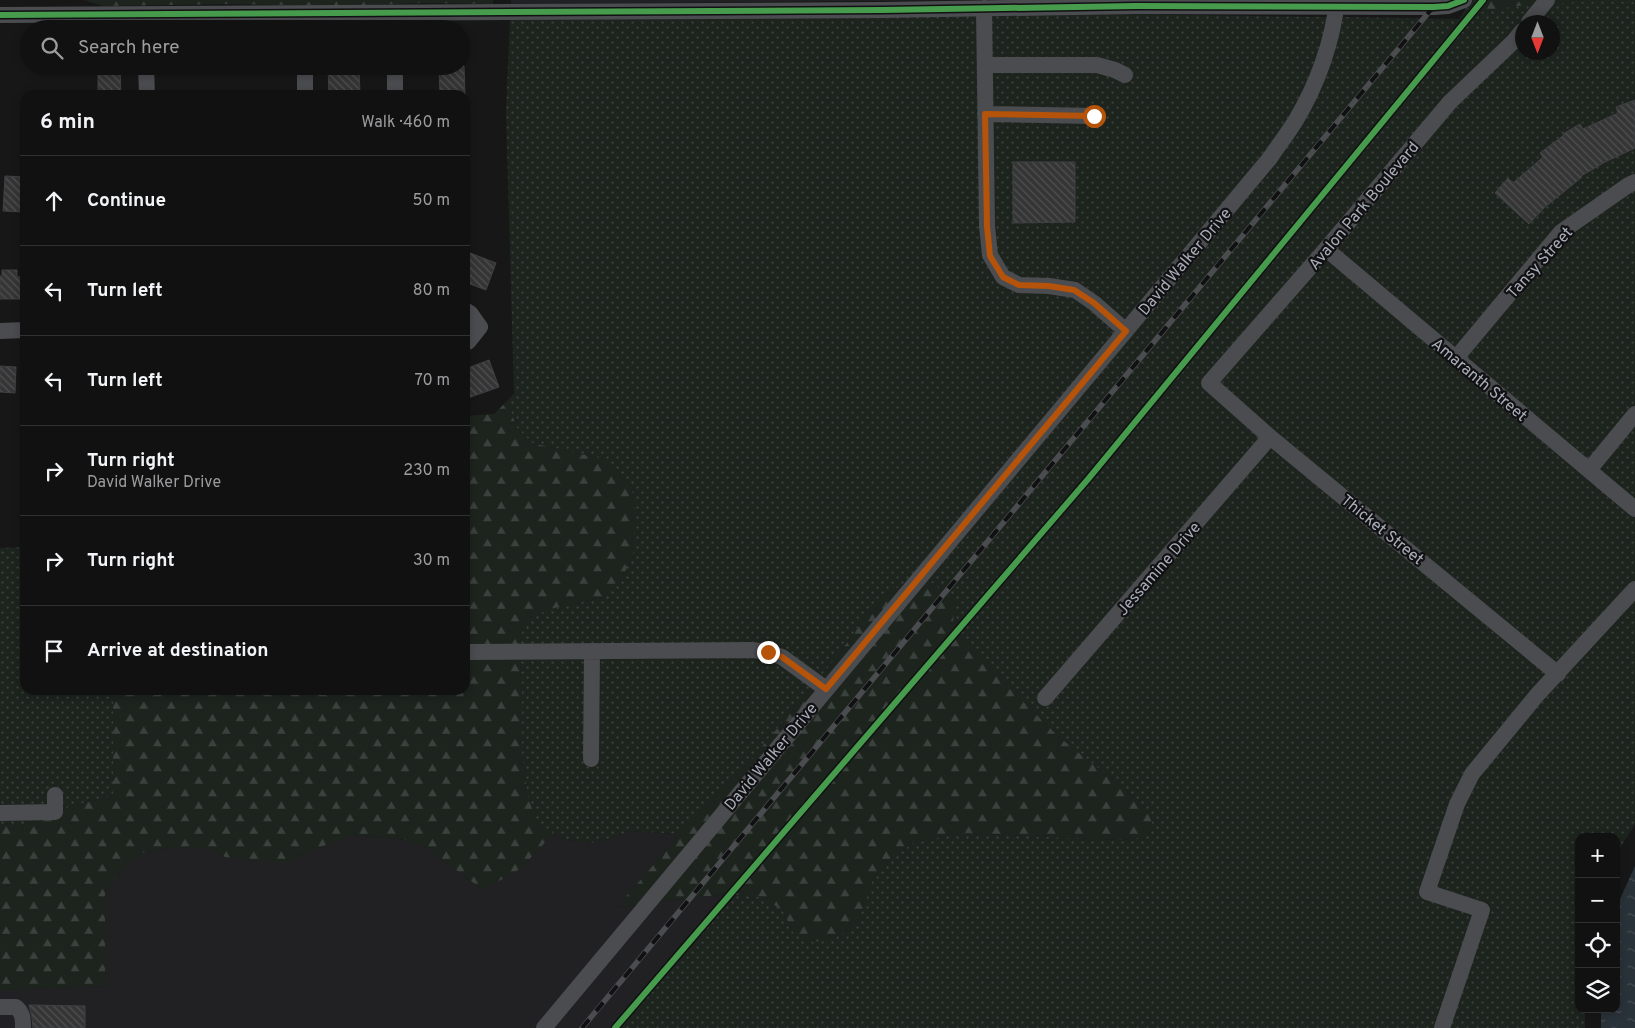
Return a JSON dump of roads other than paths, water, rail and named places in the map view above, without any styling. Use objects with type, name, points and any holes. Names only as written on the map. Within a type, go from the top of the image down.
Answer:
[{"type":"street","points":[[401,20],[500,6],[1336,3],[1448,6],[1464,0]]},
{"type":"street","points":[[1535,15],[1547,0]]},
{"type":"street","name":"David Walker Drive","points":[[544,1028],[1270,158],[1297,119],[1318,74],[1329,41],[1336,3]]},
{"type":"street","points":[[990,5],[985,65],[987,226],[990,256],[1003,277],[1019,285],[1049,286],[1074,290],[1094,303],[1126,331]]},
{"type":"street","points":[[159,20],[247,7],[301,20]]},
{"type":"street","points":[[8,10],[123,20]]},
{"type":"street","name":"Avalon Park Boulevard","points":[[1208,383],[1326,249],[1450,102],[1515,38]]},
{"type":"street","points":[[985,65],[1097,65],[1125,75]]},
{"type":"street","points":[[146,75],[147,90]]},
{"type":"street","points":[[305,75],[306,90]]},
{"type":"street","points":[[395,75],[395,90]]},
{"type":"street","points":[[985,114],[1094,116]]},
{"type":"street","name":"Tansy Street","points":[[1456,358],[1561,232],[1635,182]]},
{"type":"street","name":"Amaranth Street","points":[[1326,249],[1635,509]]},
{"type":"street","points":[[470,313],[480,327],[470,340]]},
{"type":"street","points":[[0,331],[20,330]]},
{"type":"street","name":"Thicket Street","points":[[1208,383],[1270,437],[1558,674]]},
{"type":"street","points":[[1589,470],[1635,414]]},
{"type":"street","name":"Jessamine Drive","points":[[1045,698],[1270,437]]},
{"type":"street","points":[[1442,1028],[1482,910],[1427,892],[1457,804],[1466,784],[1479,765],[1537,695],[1635,589]]},
{"type":"street","points":[[470,652],[752,650],[768,652],[782,657],[826,689]]},
{"type":"street","points":[[590,759],[592,652]]},
{"type":"street","points":[[0,812],[56,812],[55,795]]},
{"type":"street","points":[[0,1007],[16,1007],[20,1010],[23,1028]]},
{"type":"water","points":[[1635,866],[1635,1028],[1601,1028],[1601,1013],[1620,1013],[1620,899]]},
{"type":"railway","points":[[582,1028],[1439,0]]}]
